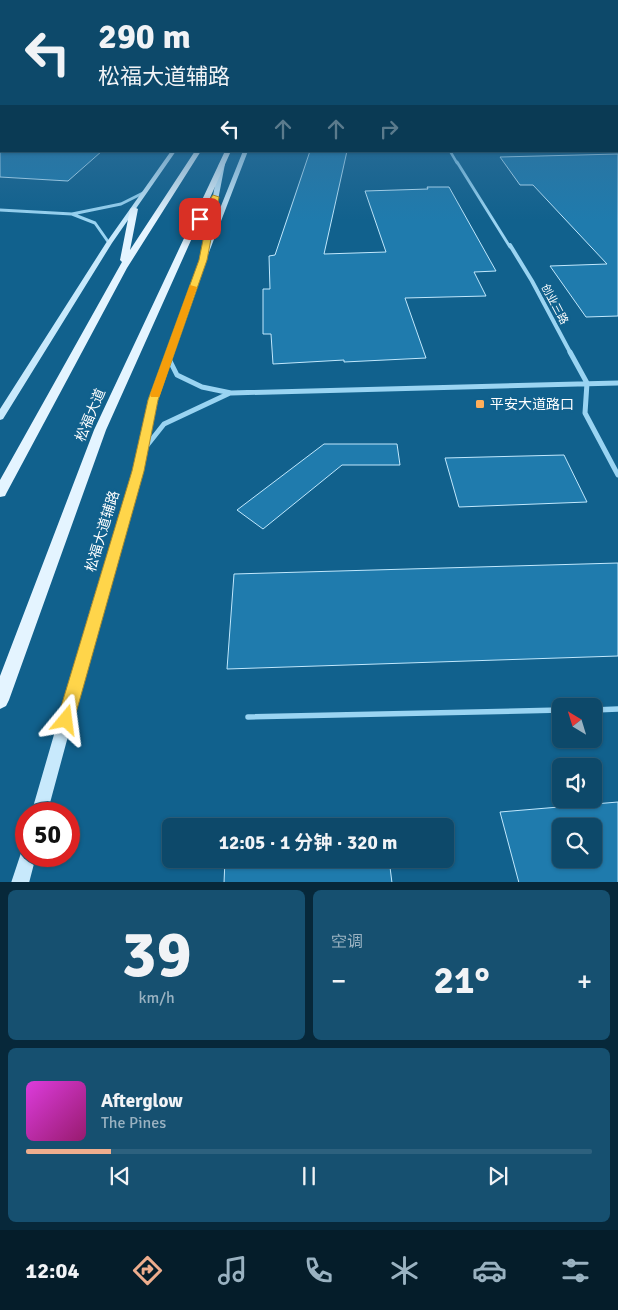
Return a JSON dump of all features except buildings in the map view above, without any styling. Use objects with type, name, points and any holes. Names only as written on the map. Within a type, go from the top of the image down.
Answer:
[{"type":"main road","points":[[0,417],[109,244],[173,152]]},
{"type":"main road","points":[[0,492],[123,268],[197,152]]},
{"type":"main road","name":"松福大道","points":[[0,700],[100,430],[228,152]]},
{"type":"main road","name":"松福大道辅路","points":[[192,230],[245,154]]},
{"type":"main road","name":"松福大道辅路","points":[[42,802],[143,450],[153,400],[203,260],[245,154]]},
{"type":"main road","name":"松福大道辅路","points":[[203,260],[222,164]]},
{"type":"main road","points":[[123,268],[134,209]]},
{"type":"main road","points":[[20,882],[25,867]]},
{"type":"street","name":"创业三路","points":[[451,152],[532,281],[586,383],[585,414],[618,475]]},
{"type":"street","points":[[72,214],[121,204],[143,193]]},
{"type":"street","points":[[0,210],[72,214],[91,220],[102,230],[109,244]]},
{"type":"street","points":[[168,357],[177,374],[202,387],[231,393],[618,382]]},
{"type":"street","points":[[143,450],[164,424],[231,393]]},
{"type":"lane","points":[[602,710],[618,709]]},
{"type":"lane","points":[[248,717],[552,710]]},
{"type":"slow traffic","points":[[155,395],[193,287]]},
{"type":"place","name":"平安大道路口","points":[[480,404]]},
{"type":"route","points":[[66,720],[97,607],[138,471],[153,400],[203,260],[216,197],[200,219]]}]
